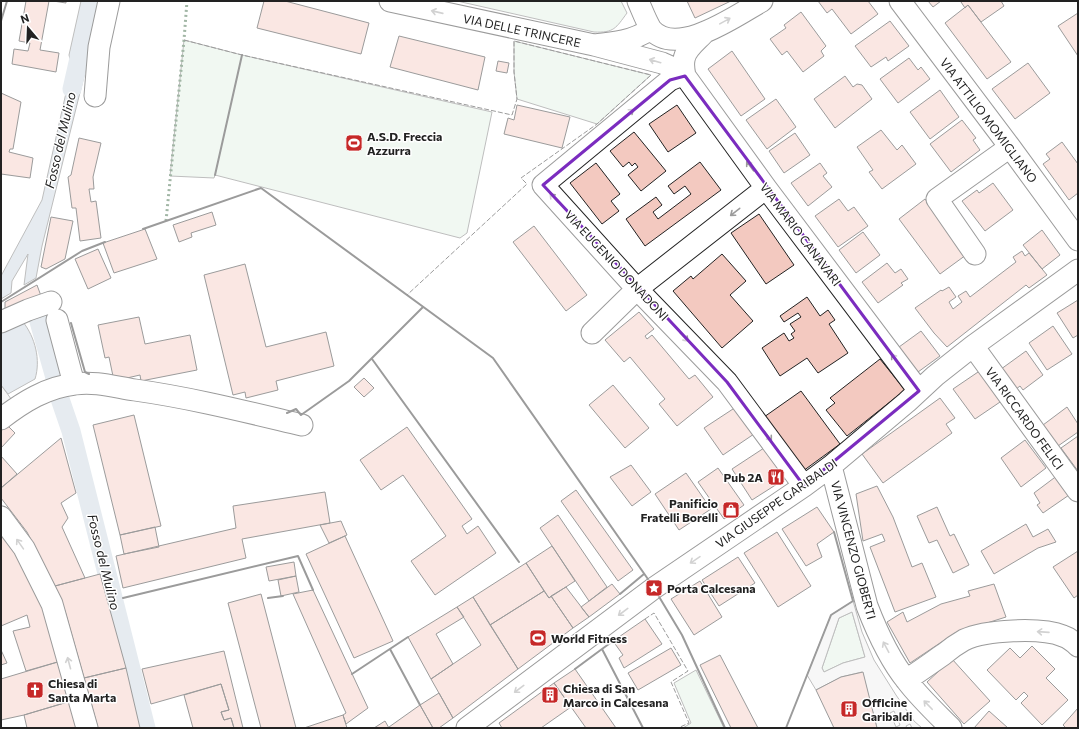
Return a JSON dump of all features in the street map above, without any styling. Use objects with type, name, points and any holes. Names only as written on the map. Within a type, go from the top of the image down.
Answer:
[{"type":"street","points":[[95,96],[99,47],[109,1]]},
{"type":"street","name":"VIA DELLE TRINCERE","points":[[390,1],[594,45],[628,41],[651,29]]},
{"type":"street","points":[[638,1],[651,29],[666,38],[677,40],[685,39],[705,32],[762,1]]},
{"type":"street","name":"VIA ATTILIO MOMIGLIANO","points":[[900,1],[1078,240]]},
{"type":"street","points":[[685,76],[683,61],[685,55],[692,45],[705,32]]},
{"type":"street","name":"VIA MARIO CANAVARI","points":[[594,45],[662,63],[685,76],[766,188],[919,391]]},
{"type":"street","name":"VIA EUGENIO DONADONI","points":[[685,76],[670,80],[542,185],[637,288],[727,382],[804,486]]},
{"type":"street","points":[[975,254],[937,199],[1010,147]]},
{"type":"street","points":[[592,333],[637,288],[766,188]]},
{"type":"street","name":"VIA GIUSEPPE GARIBALDI","points":[[467,728],[654,588],[831,466],[935,376],[973,346],[1078,270]]},
{"type":"street","points":[[1,322],[28,310],[54,311],[70,385]]},
{"type":"street","name":"VIA RICCARDO FELICI","points":[[973,346],[1078,491]]},
{"type":"street","points":[[1,419],[17,407],[51,389],[90,383],[177,396],[302,425]]},
{"type":"street","name":"VIA VINCENZO GIOBERTI","points":[[831,466],[867,606],[874,625],[888,652],[906,680],[927,705],[951,728]]},
{"type":"street","points":[[1,517],[24,548],[52,604],[87,728]]},
{"type":"street","points":[[906,680],[962,641],[973,636],[986,633],[1010,631],[1052,633],[1068,638],[1078,646]]},
{"type":"highlighted area","points":[[685,76],[919,391],[804,486],[727,382],[543,185],[670,80]]},
{"type":"green space","points":[[457,1],[621,1],[627,13],[614,28],[606,32],[594,32]]},
{"type":"green space","name":"A.S.D. Freccia Azzurra","points":[[184,40],[242,55],[492,112],[467,233],[460,238],[215,175],[214,178],[170,176]]},
{"type":"green space","points":[[514,41],[651,75],[597,124],[517,99],[514,72]]},
{"type":"green space","points":[[852,612],[865,657],[843,663],[824,672],[822,668],[839,618]]},
{"type":"green space","points":[[696,670],[724,728],[683,728],[691,723],[674,683]]},
{"type":"shaded area","points":[[1,385],[14,403],[1,412]]},
{"type":"shaded area","points":[[853,601],[862,632],[874,660],[914,721],[922,728],[912,728],[910,724],[906,726],[907,728],[877,728],[862,672],[841,677],[816,690],[807,675],[831,615]],"holes":[[[852,612],[865,657],[843,663],[824,672],[822,668],[839,618]],[[894,711],[900,725],[896,727],[890,713]]]},
{"type":"water","points":[[81,1],[103,1],[92,50],[70,59],[69,55]]},
{"type":"water","points":[[88,60],[42,246],[36,278],[24,285],[28,254],[12,281],[11,293],[1,299],[1,276],[42,200],[72,66]]},
{"type":"water","points":[[23,322],[31,335],[36,349],[37,372],[35,379],[8,394],[1,385],[1,326]]},
{"type":"building","points":[[26,1],[49,1],[40,50],[59,53],[56,72],[12,64],[14,49],[28,51],[30,43],[19,41]]},
{"type":"building","points":[[53,1],[66,1],[66,3]]},
{"type":"building","points":[[264,1],[285,1],[369,23],[361,54],[257,28]]},
{"type":"building","points":[[687,1],[731,1],[695,18]]},
{"type":"building","points":[[818,1],[868,1],[878,14],[851,34],[832,9],[827,13]]},
{"type":"building","points":[[928,1],[941,1],[933,7]]},
{"type":"building","points":[[1001,1],[1004,6],[981,22],[968,5],[965,8],[961,2]]},
{"type":"building","points":[[968,5],[1011,62],[987,79],[945,23]]},
{"type":"building","points":[[801,12],[826,46],[821,51],[824,56],[803,72],[787,51],[782,55],[770,39],[786,28],[784,25]]},
{"type":"building","points":[[1078,13],[1078,56],[1058,26]]},
{"type":"building","points":[[890,21],[909,46],[888,61],[886,57],[871,67],[855,46]]},
{"type":"building","points":[[399,36],[485,57],[478,90],[390,67]]},
{"type":"building","points":[[732,51],[765,99],[741,116],[708,69]]},
{"type":"building","points":[[909,58],[918,70],[921,67],[930,79],[898,103],[880,79]]},
{"type":"building","points":[[498,61],[509,63],[507,73],[496,71]]},
{"type":"building","points":[[1028,63],[1050,93],[1015,119],[992,89]]},
{"type":"building","points":[[845,76],[853,87],[857,84],[862,85],[872,99],[835,128],[814,99]]},
{"type":"building","points":[[940,90],[959,117],[930,139],[910,112]]},
{"type":"building","points":[[1,93],[21,102],[13,149],[10,149],[9,152],[33,158],[30,178],[1,174]]},
{"type":"building","points":[[776,99],[796,127],[767,149],[746,120]]},
{"type":"building","points":[[517,105],[570,117],[562,148],[504,134],[508,118],[514,120]]},
{"type":"building","points":[[677,105],[696,133],[668,152],[649,124]]},
{"type":"building","points":[[962,120],[976,138],[973,140],[980,150],[951,172],[930,144]]},
{"type":"building","points":[[881,130],[897,150],[902,145],[916,164],[882,189],[869,172],[873,170],[857,147]]},
{"type":"building","points":[[634,132],[666,171],[641,191],[628,175],[638,167],[635,163],[632,166],[629,162],[623,167],[610,151]]},
{"type":"building","points":[[795,133],[810,155],[784,173],[769,151]]},
{"type":"building","points":[[79,138],[101,143],[93,177],[94,189],[89,189],[91,202],[96,201],[101,238],[80,241],[76,208],[72,208],[68,177],[71,175]]},
{"type":"building","points":[[1062,142],[1078,164],[1078,193],[1069,200],[1043,164],[1050,159],[1046,154]]},
{"type":"building","points":[[700,162],[721,190],[645,246],[626,219],[656,197],[662,205],[653,212],[658,219],[691,194],[685,186],[674,194],[668,186]]},
{"type":"building","points":[[596,163],[620,194],[611,201],[619,211],[602,224],[570,183]]},
{"type":"building","points":[[820,163],[827,173],[823,176],[832,187],[808,206],[791,183]]},
{"type":"building","points":[[993,183],[1013,210],[985,231],[962,201],[977,190],[979,193]]},
{"type":"building","points":[[839,199],[848,211],[854,207],[868,226],[838,247],[815,216]]},
{"type":"building","points":[[925,199],[966,255],[940,274],[899,219]]},
{"type":"building","points":[[212,212],[216,225],[191,233],[192,237],[179,242],[173,225]]},
{"type":"building","points":[[759,214],[794,265],[766,284],[731,233]]},
{"type":"building","points":[[51,217],[73,221],[65,259],[46,269],[41,267]]},
{"type":"building","points":[[534,226],[587,295],[566,311],[513,242]]},
{"type":"building","points":[[145,229],[157,259],[114,273],[103,243]]},
{"type":"building","points":[[1042,230],[1060,255],[1042,269],[1023,245]]},
{"type":"building","points":[[863,232],[880,255],[856,273],[839,250]]},
{"type":"building","points":[[98,249],[111,278],[88,289],[75,259]]},
{"type":"building","points":[[1022,251],[1025,256],[1029,253],[1047,275],[1029,288],[1026,285],[947,347],[915,308],[941,290],[942,291],[949,287],[956,297],[949,302],[953,309],[962,302],[958,296],[966,291],[970,297],[1016,262],[1013,257]]},
{"type":"building","points":[[722,254],[746,281],[730,295],[753,321],[722,348],[673,291],[691,276],[693,279]]},
{"type":"building","points":[[887,263],[895,273],[901,269],[908,279],[901,283],[903,285],[878,303],[862,282]]},
{"type":"building","points":[[245,264],[266,347],[326,332],[334,366],[276,381],[278,390],[246,398],[245,392],[233,395],[204,275]]},
{"type":"building","points":[[37,285],[41,296],[5,312],[5,302]]},
{"type":"building","points":[[807,297],[820,316],[828,310],[835,320],[829,324],[848,353],[818,373],[807,358],[780,376],[762,348],[784,333],[789,341],[794,338],[791,334],[795,331],[790,324],[801,317],[798,313],[784,322],[780,316]]},
{"type":"building","points":[[1078,300],[1078,335],[1073,338],[1057,313]]},
{"type":"building","points":[[639,312],[654,329],[645,336],[647,339],[652,335],[689,379],[695,375],[713,397],[677,426],[659,404],[665,399],[630,357],[624,362],[605,340]]},
{"type":"building","points":[[139,317],[145,344],[190,335],[197,370],[141,381],[140,375],[114,381],[109,357],[105,358],[98,325]]},
{"type":"building","points":[[1053,326],[1072,354],[1047,370],[1029,343]]},
{"type":"building","points":[[921,331],[940,356],[918,372],[899,347]]},
{"type":"building","points":[[1026,351],[1043,375],[1023,390],[1020,386],[1011,393],[997,372]]},
{"type":"building","points":[[880,359],[905,390],[847,436],[826,410],[835,403],[830,398]]},
{"type":"building","points":[[981,370],[1003,400],[975,419],[953,389]]},
{"type":"building","points":[[364,378],[374,388],[364,397],[354,387]]},
{"type":"building","points":[[613,385],[649,428],[625,448],[589,405]]},
{"type":"building","points":[[801,391],[840,444],[803,471],[764,417]]},
{"type":"building","points":[[940,398],[955,418],[946,424],[952,433],[883,483],[862,454]]},
{"type":"building","points":[[736,407],[754,434],[723,455],[704,428]]},
{"type":"building","points":[[1067,407],[1078,424],[1078,432],[1058,446],[1043,425]]},
{"type":"building","points":[[134,415],[161,526],[120,535],[93,425]]},
{"type":"building","points":[[3,421],[15,433],[1,448],[1,423]]},
{"type":"building","points":[[407,427],[472,519],[462,526],[467,534],[478,526],[496,553],[435,595],[411,561],[446,536],[403,475],[381,490],[360,460]]},
{"type":"building","points":[[1078,436],[1078,471],[1061,448]]},
{"type":"building","points":[[61,438],[76,493],[61,503],[68,518],[62,527],[85,578],[55,586],[27,532],[1,498],[1,488]]},
{"type":"building","points":[[1025,440],[1046,468],[1021,487],[1001,458]]},
{"type":"building","points":[[764,448],[785,479],[752,500],[732,469]]},
{"type":"building","points":[[1,456],[17,474],[1,488]]},
{"type":"building","points":[[631,465],[651,492],[632,506],[610,477]]},
{"type":"building","points":[[718,468],[744,505],[724,519],[698,482]]},
{"type":"building","points":[[686,473],[711,509],[679,530],[655,494]]},
{"type":"building","points":[[1058,475],[1072,493],[1043,513],[1037,505],[1040,503],[1034,493]]},
{"type":"building","points":[[877,486],[893,517],[912,567],[922,563],[936,597],[895,612],[870,547],[885,541],[882,534],[863,541],[856,494]]},
{"type":"building","points":[[576,490],[633,570],[618,581],[561,501]]},
{"type":"building","points":[[325,492],[330,523],[242,539],[246,558],[123,588],[116,556],[236,528],[233,506]]},
{"type":"building","points":[[817,507],[834,532],[817,544],[822,557],[806,566],[782,529]]},
{"type":"building","points":[[937,507],[950,536],[954,534],[969,565],[953,573],[937,540],[929,543],[917,516]]},
{"type":"building","points":[[558,515],[607,587],[589,601],[540,528]]},
{"type":"building","points":[[341,521],[347,535],[329,543],[320,525]]},
{"type":"building","points":[[1026,524],[1033,537],[1048,529],[1056,542],[1038,548],[994,574],[981,551]]},
{"type":"building","points":[[155,527],[159,547],[124,554],[120,535]]},
{"type":"building","points":[[1,531],[20,557],[42,605],[61,661],[26,671],[13,631],[30,627],[27,615],[1,626]]},
{"type":"building","points":[[777,532],[811,586],[778,607],[744,553]]},
{"type":"building","points":[[345,536],[393,641],[354,658],[306,554]]},
{"type":"building","points":[[552,546],[575,581],[549,598],[526,563]]},
{"type":"building","points":[[1078,551],[1078,595],[1074,598],[1053,567]]},
{"type":"building","points":[[738,557],[755,583],[719,606],[702,580]]},
{"type":"building","points":[[294,562],[296,576],[269,581],[266,567]]},
{"type":"building","points":[[526,563],[544,591],[490,625],[473,597]]},
{"type":"building","points":[[100,574],[126,668],[84,678],[65,611],[55,586]]},
{"type":"building","points":[[296,576],[299,592],[281,596],[278,580]]},
{"type":"building","points":[[700,581],[722,617],[694,635],[671,599]]},
{"type":"building","points":[[612,584],[620,594],[589,617],[581,607]]},
{"type":"building","points":[[994,584],[1006,617],[955,633],[910,663],[887,622],[903,612],[907,622],[941,604],[970,596],[968,591]]},
{"type":"building","points":[[566,587],[589,617],[573,628],[551,596]]},
{"type":"building","points":[[313,590],[368,708],[346,724],[343,715],[346,713],[293,594]]},
{"type":"building","points":[[544,591],[549,598],[551,596],[573,628],[518,669],[490,625]]},
{"type":"building","points":[[261,594],[296,728],[261,728],[228,603]]},
{"type":"building","points":[[473,597],[518,669],[453,718],[431,679],[481,645],[457,607]]},
{"type":"building","points":[[457,607],[464,617],[436,634],[453,664],[431,679],[408,637]]},
{"type":"building","points":[[645,619],[662,644],[624,668],[619,658],[623,655],[613,641]]},
{"type":"building","points":[[1032,646],[1055,669],[1046,678],[1068,700],[1042,725],[1021,703],[1028,696],[1024,692],[1016,700],[987,670],[1010,648],[1020,658]]},
{"type":"building","points":[[671,648],[681,665],[638,690],[628,673]]},
{"type":"building","points":[[1,650],[7,663],[1,665]]},
{"type":"building","points":[[224,651],[243,728],[234,728],[231,718],[224,720],[221,712],[229,710],[221,684],[151,704],[142,669]]},
{"type":"building","points":[[720,655],[758,728],[731,728],[700,665]]},
{"type":"building","points":[[952,659],[990,701],[964,724],[927,682]]},
{"type":"building","name":"Chiesa di Santa Marta","points":[[61,661],[71,701],[1,720],[1,679]]},
{"type":"building","points":[[126,668],[140,728],[98,728],[84,678]]},
{"type":"building","points":[[575,669],[616,728],[586,728],[554,683]]},
{"type":"building","name":"Officine Garibaldi","points":[[863,672],[877,728],[834,728],[816,690],[841,677]]},
{"type":"building","name":"Chiesa di San Marco in Calcesana","points":[[554,683],[571,707],[541,728],[502,728],[499,723]]},
{"type":"building","points":[[221,684],[229,710],[221,712],[224,720],[231,718],[234,728],[193,728],[184,695]]},
{"type":"building","points":[[439,693],[453,718],[439,728],[433,728],[420,705]]},
{"type":"building","points":[[71,701],[77,728],[27,728],[24,715]]},
{"type":"building","points":[[420,705],[433,728],[389,728],[389,727]]},
{"type":"building","points":[[1078,708],[1078,728],[1066,728],[1063,725]]},
{"type":"building","points":[[989,711],[1008,728],[974,728]]},
{"type":"building","points":[[343,715],[347,728],[304,728]]},
{"type":"building","points":[[385,721],[389,728],[374,728]]},
{"type":"waterway","name":"Fosso del Mulino","points":[[72,89],[92,1]]},
{"type":"waterway","name":"Fosso del Mulino","points":[[36,311],[55,378]]},
{"type":"waterway","name":"Fosso del Mulino","points":[[59,396],[71,431],[146,728]]},
{"type":"hedge","points":[[166,221],[187,1]]},
{"type":"fence","points":[[184,40],[242,55],[512,115],[517,99],[514,72],[514,41],[651,75],[597,124],[521,178],[527,184],[407,295]]},
{"type":"fence","points":[[645,619],[654,613],[688,671],[671,682],[689,723],[678,728]]},
{"type":"wall","points":[[1,21],[7,1]]},
{"type":"wall","points":[[215,175],[242,55]]},
{"type":"wall","points":[[143,229],[261,188],[493,358],[650,582]]},
{"type":"wall","points":[[1,302],[82,251],[105,242]]},
{"type":"wall","points":[[287,413],[296,409],[301,415],[349,381],[423,307]]},
{"type":"wall","points":[[71,323],[85,372],[89,374]]},
{"type":"wall","points":[[372,359],[519,562]]},
{"type":"wall","points":[[786,728],[831,615],[853,601],[834,532]]},
{"type":"wall","points":[[123,598],[298,556],[313,590]]},
{"type":"wall","points":[[620,594],[644,574]]},
{"type":"wall","points":[[658,595],[682,635],[725,728]]},
{"type":"wall","points":[[268,598],[283,596]]},
{"type":"wall","points":[[352,674],[408,637]]},
{"type":"wall","points":[[602,649],[613,641]]},
{"type":"wall","points":[[390,649],[420,705]]},
{"type":"wall","points":[[575,669],[602,649],[643,728]]},
{"type":"place","name":"A.S.D. Freccia Azzurra","points":[[354,143]]},
{"type":"place","name":"Pub 2A","points":[[776,477]]},
{"type":"place","name":"Panificio Fratelli Borelli","points":[[731,510]]},
{"type":"place","name":"Porta Calcesana","points":[[654,588]]},
{"type":"place","name":"World Fitness","points":[[538,638]]},
{"type":"place","name":"Chiesa di Santa Marta","points":[[35,690]]},
{"type":"place","name":"Chiesa di San Marco in Calcesana","points":[[550,695]]},
{"type":"place","name":"Officine Garibaldi","points":[[849,709]]}]
